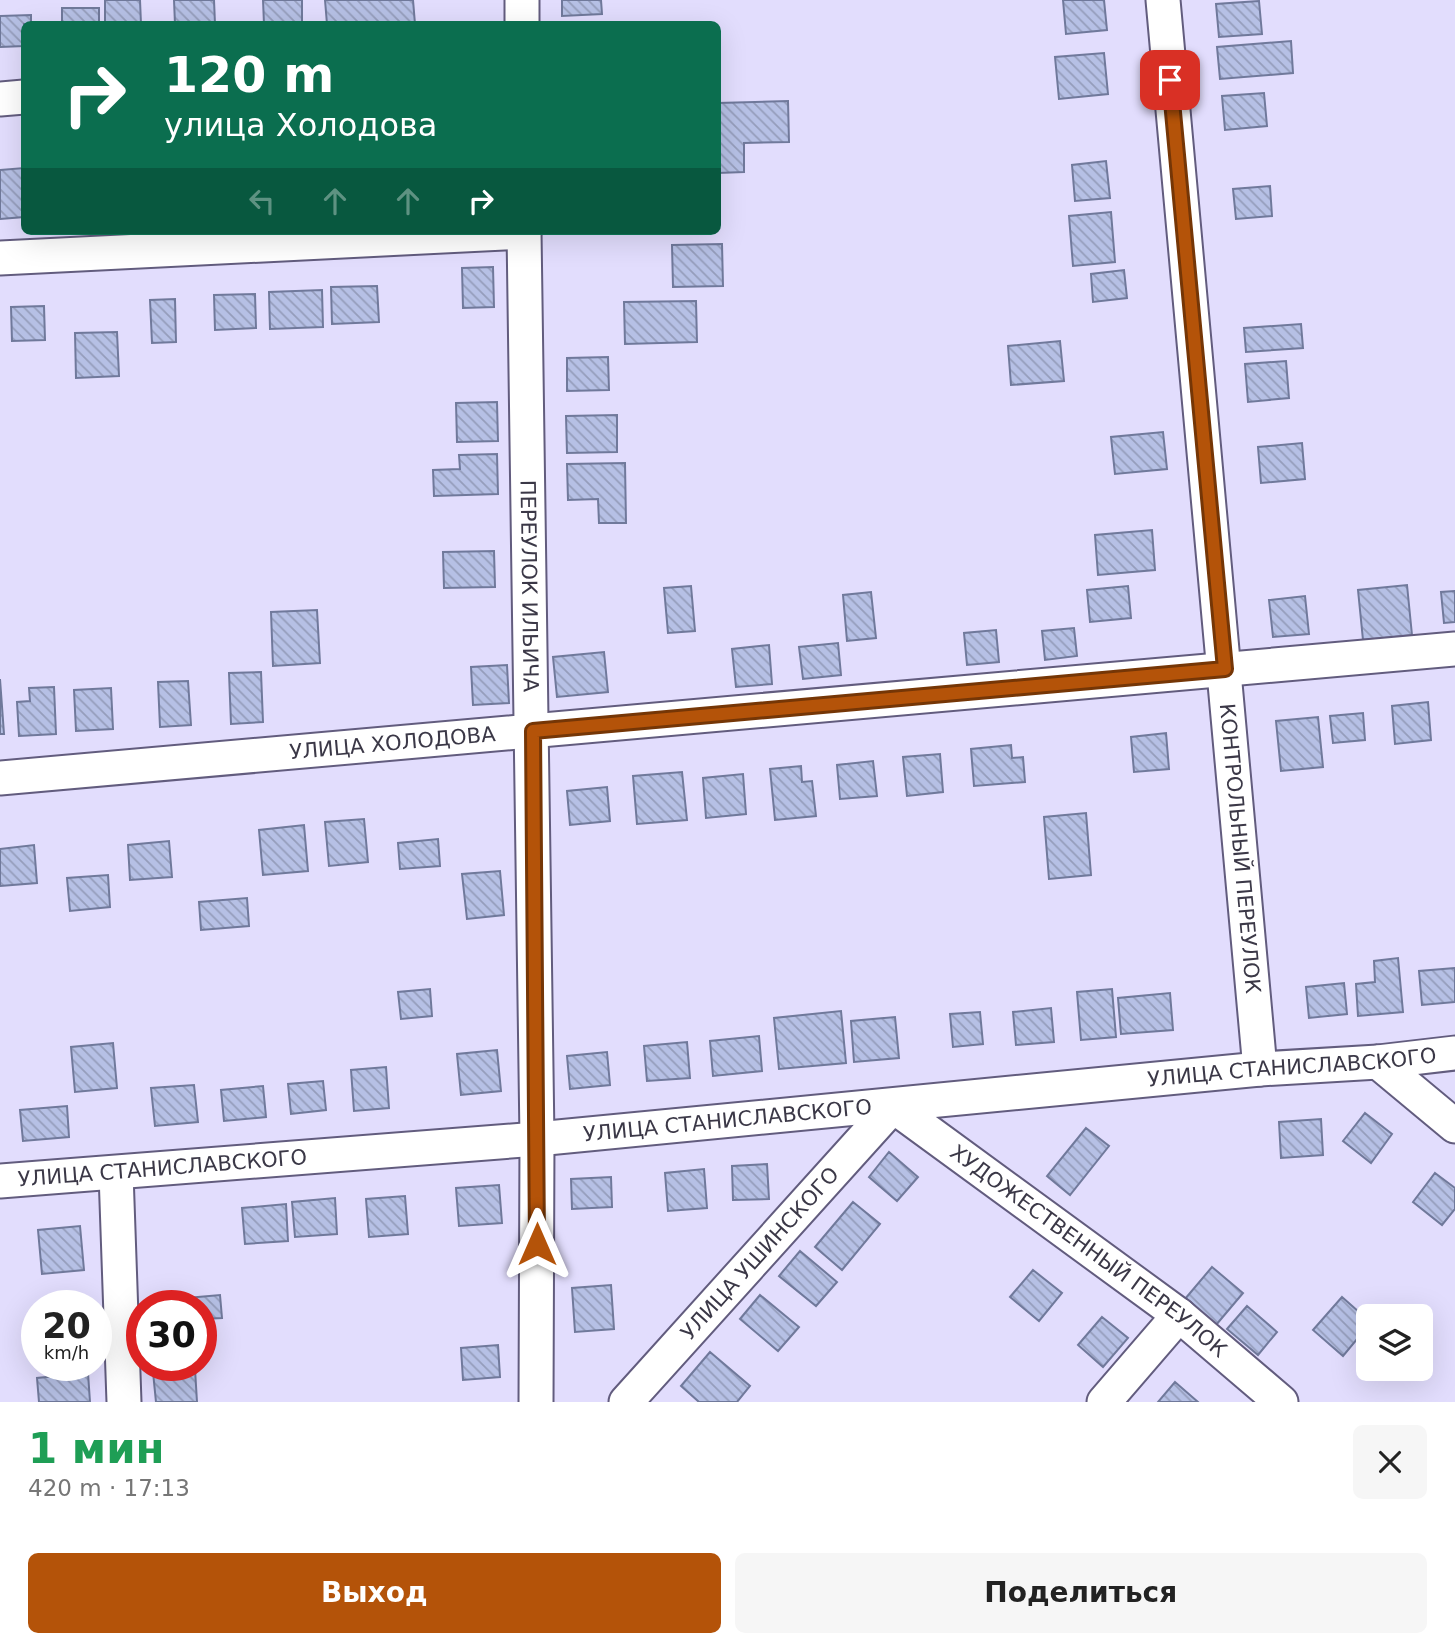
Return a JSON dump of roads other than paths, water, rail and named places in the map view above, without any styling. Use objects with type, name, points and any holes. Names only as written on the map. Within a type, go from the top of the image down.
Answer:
[{"type":"street","points":[[522,0],[522,21]]},
{"type":"street","name":"КОНТРОЛЬНЫЙ ПЕРЕУЛОК","points":[[1163,0],[1260,1069]]},
{"type":"street","points":[[0,99],[21,97]]},
{"type":"street","points":[[0,258],[446,235]]},
{"type":"street","name":"ПЕРЕУЛОК ИЛЬИЧА","points":[[524,235],[533,731],[537,1139],[536,1402]]},
{"type":"street","name":"УЛИЦА ХОЛОДОВА","points":[[0,778],[1455,649]]},
{"type":"street","name":"УЛИЦА СТАНИСЛАВСКОГО","points":[[0,1181],[537,1139],[1260,1069],[1378,1062],[1455,1053]]},
{"type":"street","points":[[1378,1062],[1455,1126]]},
{"type":"street","name":"ХУДОЖЕСТВЕННЫЙ ПЕРЕУЛОК","points":[[893,1106],[1179,1315],[1281,1402]]},
{"type":"street","name":"УЛИЦА УШИНСКОГО","points":[[626,1402],[893,1106]]},
{"type":"street","points":[[116,1173],[124,1402]]},
{"type":"street","points":[[1104,1402],[1179,1315]]}]
